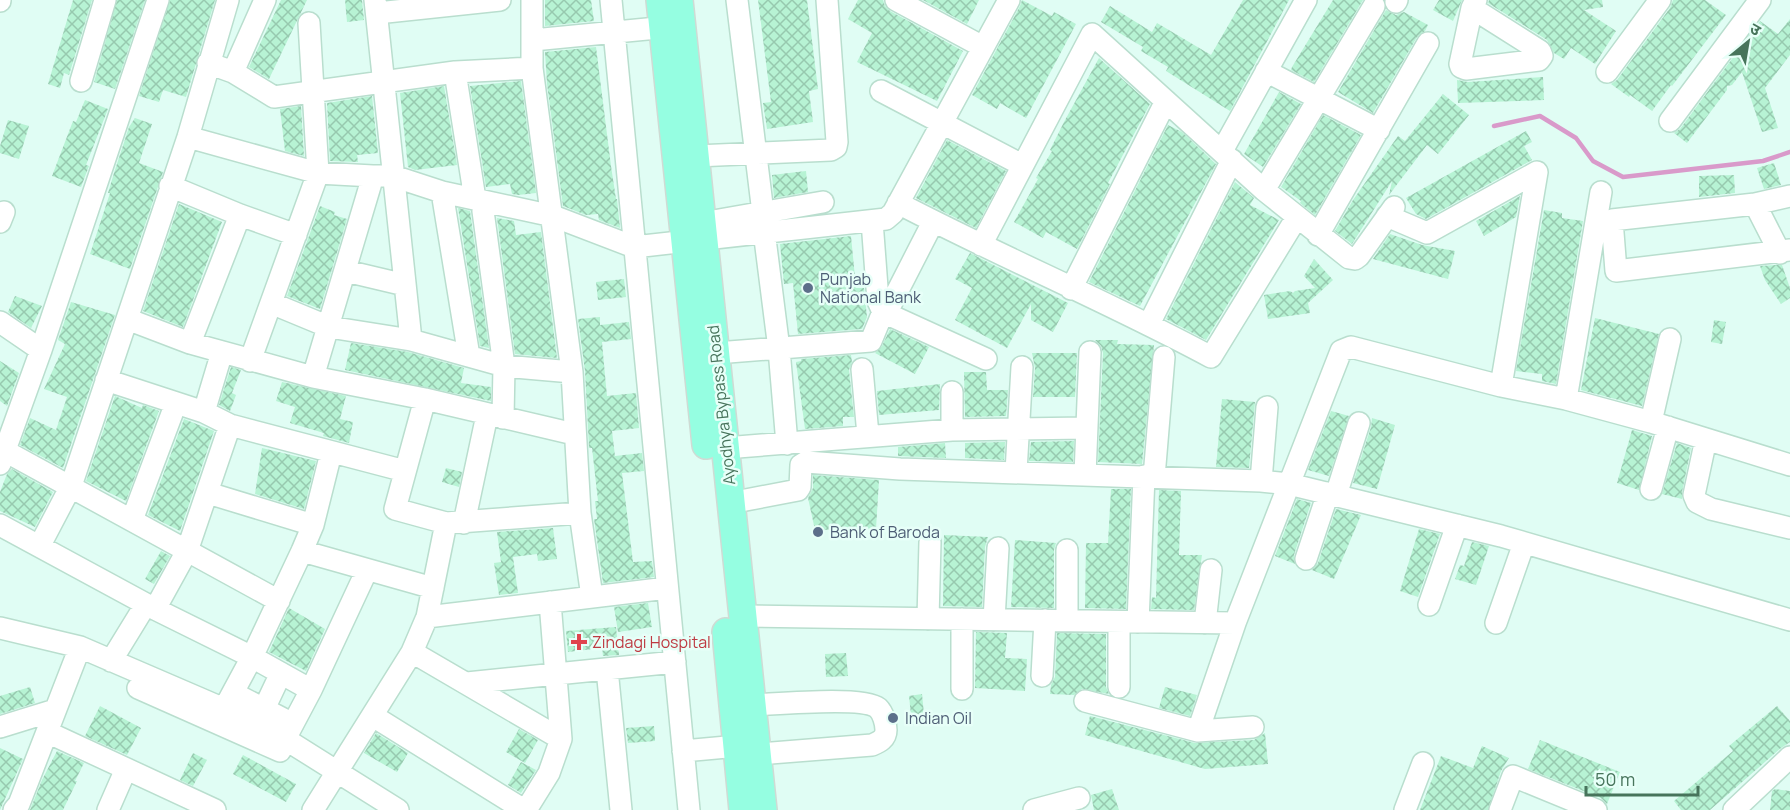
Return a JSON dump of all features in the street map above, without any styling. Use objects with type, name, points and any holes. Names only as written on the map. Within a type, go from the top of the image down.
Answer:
[{"type":"main road","name":"Ayodhya Bypass Road","points":[[660,0],[674,18],[696,156],[697,234],[716,353],[724,448],[753,705],[743,810]]},
{"type":"main road","name":"Ayodhya Bypass Road","points":[[674,18],[749,762],[763,810]]},
{"type":"street","points":[[81,81],[105,0]]},
{"type":"street","points":[[158,0],[41,350],[6,421],[2,458],[70,486],[279,601]]},
{"type":"street","points":[[40,545],[70,486],[188,137],[228,0]]},
{"type":"street","points":[[233,72],[265,0]]},
{"type":"street","points":[[411,340],[405,285],[383,176],[384,81],[376,6],[500,0]]},
{"type":"street","points":[[532,0],[532,68],[572,372],[580,513],[592,597]]},
{"type":"street","points":[[611,0],[689,810]]},
{"type":"street","points":[[737,0],[779,349],[787,444]]},
{"type":"street","points":[[696,156],[831,150],[836,147],[827,0]]},
{"type":"street","points":[[896,0],[983,47]]},
{"type":"street","points":[[764,222],[872,221],[886,219],[893,213],[1009,0]]},
{"type":"street","points":[[1149,324],[1266,71],[1306,0]]},
{"type":"street","points":[[1670,121],[1756,2]]},
{"type":"street","points":[[1607,72],[1654,4]]},
{"type":"street","points":[[1264,190],[1374,6]]},
{"type":"street","points":[[533,40],[614,33],[674,18]]},
{"type":"street","points":[[250,360],[318,173],[309,23]]},
{"type":"street","points":[[981,245],[1092,34],[1264,190],[1318,235],[1355,260],[1390,211],[1427,233],[1537,172],[1501,386]]},
{"type":"street","points":[[1318,235],[1428,44]]},
{"type":"street","points":[[208,63],[233,72],[274,97],[455,72],[532,68]]},
{"type":"street","points":[[1266,71],[1379,130]]},
{"type":"street","points":[[313,810],[335,770],[373,716],[412,652],[426,617],[433,588],[455,523],[495,417],[504,366],[479,205],[455,72]]},
{"type":"street","points":[[881,91],[1022,165]]},
{"type":"street","points":[[1071,289],[1166,101]]},
{"type":"street","points":[[188,137],[318,173],[383,176],[479,205],[553,216],[634,247],[764,222],[823,202]]},
{"type":"street","points":[[313,377],[346,271],[383,176]]},
{"type":"street","points":[[170,186],[296,235]]},
{"type":"street","points":[[442,192],[469,356]]},
{"type":"street","points":[[1566,399],[1601,192]]},
{"type":"street","points":[[1755,204],[1786,254],[1616,271],[1612,220],[1755,204],[1790,196]]},
{"type":"street","points":[[898,203],[1071,289],[1149,324],[1211,357],[1297,217]]},
{"type":"street","points":[[190,343],[240,215]]},
{"type":"street","points":[[872,221],[878,301],[883,312],[986,359]]},
{"type":"street","points":[[716,353],[871,341],[883,312],[891,304],[933,222]]},
{"type":"street","points":[[346,271],[405,285]]},
{"type":"street","points":[[271,303],[329,327],[411,340],[504,366],[572,372]]},
{"type":"street","points":[[127,319],[190,343],[313,377],[425,399],[574,434]]},
{"type":"street","points":[[0,322],[41,350]]},
{"type":"street","points":[[1652,489],[1670,339]]},
{"type":"street","points":[[1198,731],[1235,623],[1341,351],[1351,347],[1501,386],[1566,399],[1659,424],[1790,465]]},
{"type":"street","points":[[204,412],[222,352]]},
{"type":"street","points":[[1085,474],[1090,352]]},
{"type":"street","points":[[1119,687],[1164,357]]},
{"type":"street","points":[[1016,472],[1022,368]]},
{"type":"street","points":[[862,369],[868,435]]},
{"type":"street","points":[[106,380],[204,412],[230,425],[405,471]]},
{"type":"street","points":[[952,392],[952,430]]},
{"type":"street","points":[[425,399],[395,509],[455,523],[580,513]]},
{"type":"street","points":[[132,520],[176,403]]},
{"type":"street","points":[[1260,481],[1268,407]]},
{"type":"street","points":[[1306,559],[1359,423]]},
{"type":"street","points":[[111,661],[187,551],[230,425]]},
{"type":"street","points":[[724,448],[952,430],[1086,428]]},
{"type":"street","points":[[1706,439],[1694,495],[1697,502],[1711,509],[1790,528]]},
{"type":"street","points":[[228,701],[252,657],[313,525],[331,453]]},
{"type":"street","points":[[730,503],[798,490],[801,465],[806,462],[900,469],[1289,483],[1524,543],[1790,620]]},
{"type":"street","points":[[208,493],[313,525]]},
{"type":"street","points":[[0,525],[311,690]]},
{"type":"street","points":[[1429,605],[1457,525]]},
{"type":"street","points":[[928,619],[930,542]]},
{"type":"street","points":[[1496,623],[1524,543]]},
{"type":"street","points":[[994,620],[998,548]]},
{"type":"street","points":[[1067,550],[1067,620]]},
{"type":"street","points":[[302,551],[433,588]]},
{"type":"street","points":[[289,731],[311,690],[367,570]]},
{"type":"street","points":[[1205,623],[1211,570]]},
{"type":"street","points":[[426,617],[667,588]]},
{"type":"street","points":[[373,716],[525,810],[549,773],[561,739],[550,602]]},
{"type":"street","points":[[742,616],[1235,623]]},
{"type":"street","points":[[962,619],[962,689]]},
{"type":"street","points":[[1042,676],[1045,620]]},
{"type":"street","points":[[0,628],[77,653],[111,661],[228,701],[264,709],[335,770],[398,810]]},
{"type":"street","points":[[412,652],[561,739]]},
{"type":"street","points":[[14,810],[19,804],[77,653]]},
{"type":"street","points":[[77,653],[314,767],[335,770]]},
{"type":"street","points":[[468,683],[675,662]]},
{"type":"street","points":[[607,669],[621,810]]},
{"type":"street","points":[[264,709],[281,673]]},
{"type":"street","points":[[228,701],[289,731]]},
{"type":"street","points":[[1085,701],[1198,731],[1253,727]]},
{"type":"street","points":[[683,751],[749,762],[872,745],[881,742],[885,737],[883,714],[878,708],[859,702],[753,705]]},
{"type":"street","points":[[0,727],[56,710]]},
{"type":"street","points":[[47,732],[215,810]]},
{"type":"street","points":[[1734,810],[1755,800],[1790,757]]},
{"type":"street","points":[[1405,810],[1424,763]]},
{"type":"street","points":[[108,810],[126,769]]},
{"type":"street","points":[[1500,810],[1513,776],[1596,810]]},
{"type":"street","points":[[1034,810],[1079,798]]},
{"type":"building","points":[[73,0],[92,0],[69,75],[64,73],[60,88],[48,84]]},
{"type":"building","points":[[117,0],[145,0],[115,89],[94,82]]},
{"type":"building","points":[[170,0],[215,0],[186,97],[163,90],[159,102],[139,96]]},
{"type":"building","points":[[281,0],[307,0],[269,79],[249,67]]},
{"type":"building","points":[[345,0],[362,0],[364,20],[347,22]]},
{"type":"building","points":[[545,0],[591,0],[594,21],[545,26]]},
{"type":"building","points":[[758,0],[807,0],[818,89],[809,91],[813,122],[767,129],[763,103],[771,102]]},
{"type":"building","points":[[858,0],[883,0],[890,11],[963,51],[937,101],[857,62],[872,33],[848,19]]},
{"type":"building","points":[[923,0],[979,0],[967,24]]},
{"type":"building","points":[[1022,0],[1052,16],[1054,12],[1076,24],[1026,118],[1000,103],[997,109],[972,95]]},
{"type":"building","points":[[1243,0],[1289,0],[1230,111],[1166,71],[1168,67],[1141,51],[1143,47],[1101,22],[1110,6],[1152,32],[1157,23],[1211,55]]},
{"type":"building","points":[[1333,0],[1363,0],[1314,82],[1291,70]]},
{"type":"building","points":[[1439,0],[1462,0],[1453,21],[1433,10]]},
{"type":"building","points":[[1489,0],[1602,0],[1603,7],[1584,10],[1616,31],[1595,64],[1571,48],[1564,59],[1554,53],[1547,40],[1488,3]]},
{"type":"building","points":[[1673,0],[1705,0],[1726,15],[1652,111],[1611,84],[1617,80],[1670,8]]},
{"type":"building","points":[[1386,10],[1396,15],[1404,12],[1428,25],[1425,31],[1417,37],[1373,113],[1338,92]]},
{"type":"building","points":[[1790,19],[1790,55],[1765,88],[1778,128],[1762,132],[1742,72],[1732,85],[1727,86],[1727,90],[1687,143],[1674,133],[1680,129],[1760,21],[1778,34]]},
{"type":"building","points":[[596,47],[620,228],[599,220],[598,214],[586,215],[563,206],[545,52]]},
{"type":"building","points":[[1099,58],[1150,104],[1108,183],[1110,184],[1077,249],[1046,232],[1043,238],[1014,222]]},
{"type":"building","points":[[1543,77],[1544,100],[1458,103],[1457,80],[1468,82]]},
{"type":"building","points":[[521,81],[536,193],[518,195],[512,194],[510,184],[486,187],[470,86]]},
{"type":"building","points":[[444,86],[457,165],[415,170],[408,167],[400,93]]},
{"type":"building","points":[[1279,92],[1301,104],[1263,167],[1244,154]]},
{"type":"building","points":[[1443,94],[1469,115],[1438,154],[1427,145],[1389,195],[1392,181],[1352,244],[1335,231],[1353,200],[1398,136],[1405,141]]},
{"type":"building","points":[[372,96],[378,153],[357,155],[358,162],[330,161],[327,103]]},
{"type":"building","points":[[85,100],[108,109],[86,165],[89,166],[81,187],[52,176],[73,121],[76,122]]},
{"type":"building","points":[[301,106],[304,156],[285,151],[280,109]]},
{"type":"building","points":[[1323,115],[1361,135],[1315,215],[1300,203],[1301,201],[1281,187]]},
{"type":"building","points":[[135,118],[152,124],[139,163],[163,172],[130,269],[90,254],[129,127]]},
{"type":"building","points":[[8,120],[29,126],[19,159],[0,153]]},
{"type":"building","points":[[1168,125],[1182,132],[1216,164],[1140,306],[1089,282]]},
{"type":"building","points":[[1526,131],[1532,142],[1524,146],[1532,160],[1426,219],[1416,214],[1406,198]]},
{"type":"building","points":[[947,140],[1006,171],[976,228],[916,198]]},
{"type":"building","points":[[1774,163],[1781,185],[1764,189],[1757,168]]},
{"type":"building","points":[[806,171],[808,192],[774,198],[772,175]]},
{"type":"building","points":[[1734,175],[1735,193],[1699,197],[1699,176]]},
{"type":"building","points":[[1235,182],[1254,198],[1250,205],[1279,220],[1206,340],[1166,319]]},
{"type":"building","points":[[1520,196],[1516,217],[1484,236],[1476,221]]},
{"type":"building","points":[[179,204],[222,222],[183,327],[143,311]]},
{"type":"building","points":[[320,206],[335,212],[334,215],[347,219],[320,309],[287,296]]},
{"type":"building","points":[[458,208],[470,211],[489,348],[480,346]]},
{"type":"building","points":[[1544,210],[1562,213],[1562,218],[1583,221],[1556,384],[1542,381],[1542,374],[1516,371]]},
{"type":"building","points":[[497,218],[514,221],[516,235],[541,232],[557,358],[515,354]]},
{"type":"building","points":[[1390,234],[1422,245],[1455,251],[1448,279],[1373,259]]},
{"type":"building","points":[[851,236],[856,288],[864,288],[867,317],[862,329],[798,334],[793,283],[784,284],[780,244]]},
{"type":"building","points":[[970,253],[1068,303],[1053,332],[1031,320],[1031,304],[1007,348],[955,320],[972,288],[955,279]]},
{"type":"building","points":[[1314,259],[1333,280],[1308,303],[1310,313],[1268,319],[1264,295],[1290,291],[1293,293],[1315,288],[1304,276]]},
{"type":"building","points":[[1782,265],[1790,288],[1790,298],[1781,304],[1765,280],[1760,266]]},
{"type":"building","points":[[624,279],[626,297],[598,300],[596,282]]},
{"type":"building","points":[[15,296],[42,306],[31,328],[8,312]]},
{"type":"building","points":[[71,302],[115,315],[63,468],[20,445],[30,418],[56,430],[67,397],[44,389],[65,344],[58,340]]},
{"type":"building","points":[[600,317],[600,325],[629,322],[631,339],[602,342],[606,386],[607,396],[636,393],[639,428],[612,431],[615,456],[642,453],[644,471],[622,473],[633,562],[652,561],[654,577],[603,583],[594,519],[597,519],[595,501],[598,501],[592,448],[589,448],[585,371],[578,319]]},
{"type":"building","points":[[1595,318],[1659,334],[1642,406],[1581,390]]},
{"type":"building","points":[[1714,320],[1726,322],[1722,344],[1711,342]]},
{"type":"building","points":[[890,329],[929,347],[915,374],[875,353],[882,346]]},
{"type":"building","points":[[1095,340],[1118,340],[1117,344],[1154,345],[1142,464],[1098,462],[1103,353],[1101,346]]},
{"type":"building","points":[[351,343],[408,352],[464,368],[461,383],[491,387],[491,401],[345,370]]},
{"type":"building","points":[[1032,353],[1077,353],[1075,397],[1033,397],[1035,368]]},
{"type":"building","points":[[851,355],[852,362],[849,370],[854,417],[843,417],[843,426],[805,429],[796,362],[801,359]]},
{"type":"building","points":[[0,361],[19,373],[7,406],[0,401]]},
{"type":"building","points":[[231,367],[241,370],[232,393],[236,395],[230,411],[219,405]]},
{"type":"building","points":[[964,372],[986,372],[987,390],[1008,390],[1006,416],[965,417]]},
{"type":"building","points":[[282,382],[346,396],[340,419],[353,422],[349,443],[290,423],[295,407],[276,401]]},
{"type":"building","points":[[940,384],[939,410],[879,415],[877,391]]},
{"type":"building","points":[[115,396],[142,408],[143,405],[159,411],[126,501],[86,481]]},
{"type":"building","points":[[1222,399],[1255,402],[1249,468],[1216,467]]},
{"type":"building","points":[[1331,411],[1349,416],[1329,476],[1308,470]]},
{"type":"building","points":[[1372,418],[1395,425],[1377,489],[1353,483]]},
{"type":"building","points":[[184,419],[214,431],[180,531],[148,515]]},
{"type":"building","points":[[1632,430],[1652,436],[1639,490],[1617,483]]},
{"type":"building","points":[[1074,441],[1073,462],[1029,461],[1031,442]]},
{"type":"building","points":[[1005,442],[1004,460],[965,458],[965,443]]},
{"type":"building","points":[[945,443],[946,458],[898,456],[898,447]]},
{"type":"building","points":[[1677,443],[1691,448],[1682,499],[1662,494]]},
{"type":"building","points":[[262,448],[316,461],[304,509],[255,494]]},
{"type":"building","points":[[446,468],[462,472],[459,487],[442,482]]},
{"type":"building","points":[[12,469],[53,492],[35,527],[0,511],[0,492],[7,474]]},
{"type":"building","points":[[813,475],[879,480],[876,529],[815,530],[808,498],[813,488]]},
{"type":"building","points":[[1111,489],[1131,489],[1126,609],[1085,608],[1086,543],[1108,543]]},
{"type":"building","points":[[1159,490],[1181,491],[1179,555],[1202,555],[1194,610],[1151,609],[1152,597],[1156,598]]},
{"type":"building","points":[[1297,499],[1311,503],[1294,555],[1295,564],[1275,556]]},
{"type":"building","points":[[1336,509],[1361,515],[1334,579],[1312,570],[1318,563]]},
{"type":"building","points":[[553,528],[557,559],[538,561],[537,554],[513,557],[518,593],[499,595],[494,563],[501,562],[497,532]]},
{"type":"building","points":[[1419,529],[1440,534],[1418,597],[1400,591]]},
{"type":"building","points":[[944,535],[988,537],[985,547],[982,607],[943,606]]},
{"type":"building","points":[[1015,540],[1056,543],[1054,608],[1011,607]]},
{"type":"building","points":[[1472,542],[1489,546],[1476,585],[1455,579],[1460,565],[1464,566]]},
{"type":"building","points":[[161,551],[170,556],[154,584],[145,579]]},
{"type":"building","points":[[648,603],[652,627],[618,632],[614,607]]},
{"type":"building","points":[[289,608],[325,629],[306,671],[269,652]]},
{"type":"building","points":[[616,627],[619,655],[603,656],[602,648],[568,652],[566,631]]},
{"type":"building","points":[[976,632],[1007,633],[1005,658],[1027,659],[1025,691],[975,688]]},
{"type":"building","points":[[1057,633],[1106,634],[1106,687],[1109,694],[1082,689],[1074,695],[1050,694],[1055,677]]},
{"type":"building","points":[[846,653],[848,676],[826,677],[825,654]]},
{"type":"building","points":[[30,687],[35,703],[0,714],[0,696]]},
{"type":"building","points":[[1165,687],[1197,695],[1190,716],[1159,708]]},
{"type":"building","points":[[922,694],[925,724],[912,725],[909,696]]},
{"type":"building","points":[[100,706],[141,728],[127,755],[85,736]]},
{"type":"building","points":[[1777,706],[1790,721],[1790,742],[1710,810],[1681,810],[1674,801],[1733,751],[1729,746]]},
{"type":"building","points":[[1090,716],[1195,743],[1254,740],[1265,733],[1268,764],[1205,769],[1085,735]]},
{"type":"building","points":[[654,726],[655,741],[628,743],[626,728]]},
{"type":"building","points":[[519,729],[538,740],[525,763],[506,752]]},
{"type":"building","points":[[376,733],[408,753],[397,772],[364,753]]},
{"type":"building","points":[[1540,740],[1620,772],[1607,804],[1601,798],[1528,769]]},
{"type":"building","points":[[1482,746],[1509,758],[1501,771],[1488,810],[1420,810],[1441,756],[1473,768]]},
{"type":"building","points":[[0,748],[23,759],[0,810]]},
{"type":"building","points":[[57,751],[84,763],[75,781],[77,781],[63,810],[30,810],[42,780]]},
{"type":"building","points":[[193,753],[207,760],[193,786],[180,780]]},
{"type":"building","points":[[243,755],[296,784],[286,802],[233,774]]},
{"type":"building","points":[[521,762],[536,770],[521,793],[508,785]]},
{"type":"building","points":[[1112,789],[1119,810],[1094,810],[1091,795]]},
{"type":"building","points":[[1775,789],[1790,791],[1790,810],[1770,810],[1772,791]]},
{"type":"waterway","points":[[1494,126],[1540,116],[1576,138],[1593,161],[1623,177],[1763,161],[1790,152]]},
{"type":"place","name":"Punjab National Bank","points":[[808,288]]},
{"type":"place","name":"Bank of Baroda","points":[[818,532]]},
{"type":"place","name":"Zindagi Hospital","points":[[579,642]]},
{"type":"place","name":"Indian Oil","points":[[893,718]]}]
